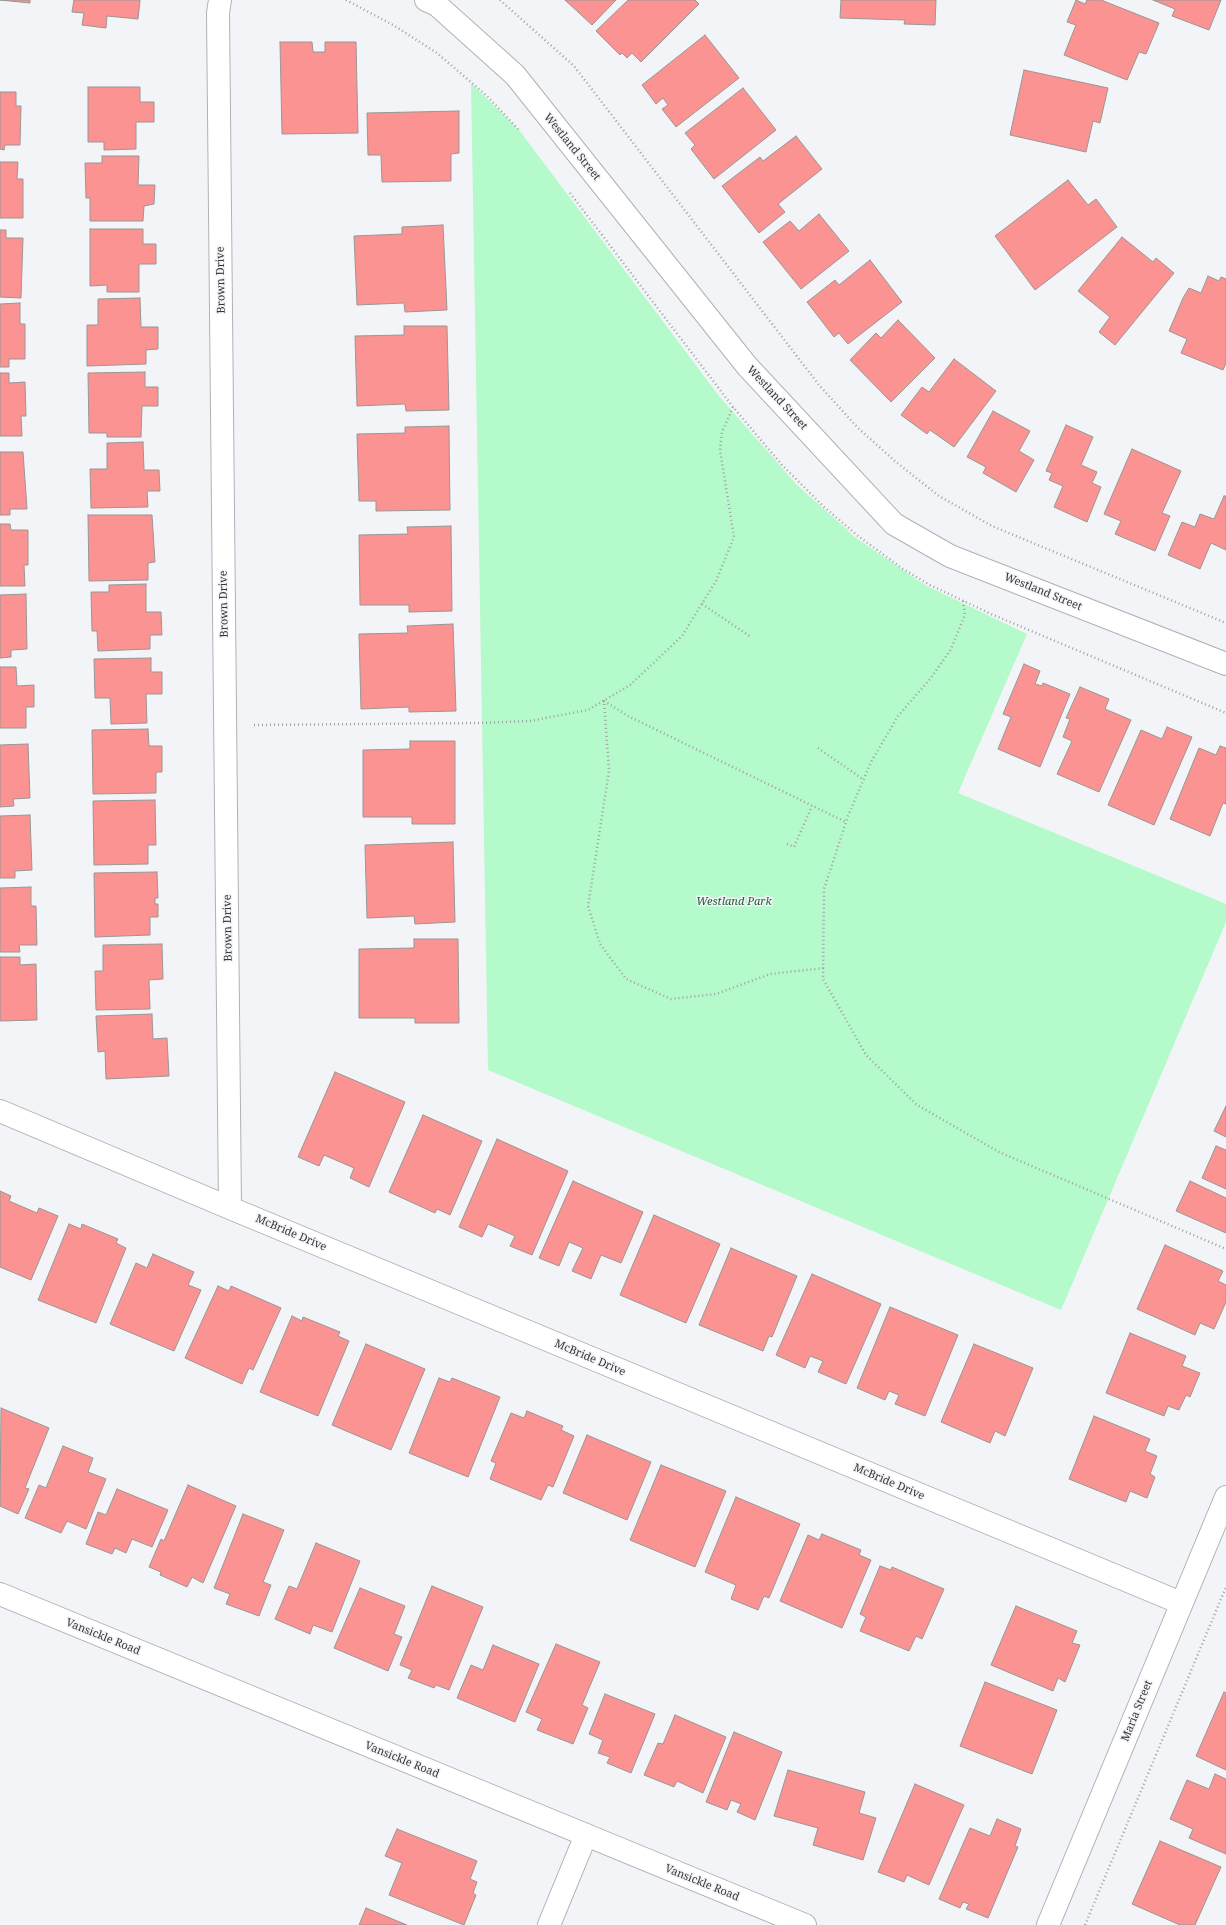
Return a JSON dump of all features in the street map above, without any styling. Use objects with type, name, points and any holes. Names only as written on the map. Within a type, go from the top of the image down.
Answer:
[{"type":"street","name":"Brown Drive","points":[[220,0],[218,21],[230,1208]]},
{"type":"street","name":"Westland Street","points":[[426,0],[437,5],[514,75],[747,366],[894,524],[950,556],[1226,664]]},
{"type":"street","name":"McBride Drive","points":[[0,1110],[230,1208],[1181,1603]]},
{"type":"street","name":"Maria Street","points":[[1048,1925],[1226,1496]]},
{"type":"street","name":"Vansickle Road","points":[[0,1594],[805,1925]]},
{"type":"street","points":[[549,1925],[586,1835]]},
{"type":"path","points":[[500,0],[574,66],[819,385],[858,428],[896,462],[939,496],[992,526],[1226,623]]},
{"type":"path","points":[[226,725],[478,723],[530,721],[588,710],[630,685],[682,636],[716,581],[734,537],[720,450],[722,432],[733,407]]},
{"type":"path","points":[[963,601],[965,615],[950,651],[930,679],[898,716],[872,762],[846,822],[824,890],[823,979],[866,1055],[917,1105],[999,1152],[1226,1249]]},
{"type":"path","points":[[702,604],[751,636]]},
{"type":"path","points":[[604,700],[628,716],[846,822]]},
{"type":"path","points":[[604,700],[609,771],[588,906],[600,944],[626,979],[671,999],[716,994],[770,974],[824,968]]},
{"type":"path","points":[[818,748],[864,780]]},
{"type":"path","points":[[787,844],[794,847],[812,806]]},
{"type":"path","points":[[1085,1925],[1226,1586]]},
{"type":"green space","name":"Westland Park","points":[[471,83],[519,130],[719,396],[797,485],[856,538],[925,585],[1027,634],[958,793],[1226,904],[1226,922],[1061,1310],[488,1070]]},
{"type":"building","points":[[0,0],[30,0],[30,3]]},
{"type":"building","points":[[74,0],[140,0],[138,19],[107,16],[106,28],[82,25],[84,13],[72,12]]},
{"type":"building","points":[[565,0],[616,0],[592,25]]},
{"type":"building","points":[[628,0],[695,0],[699,4],[641,62],[632,53],[627,58],[622,53],[620,55],[596,31]]},
{"type":"building","points":[[841,0],[936,0],[935,25],[904,24],[905,20],[840,18]]},
{"type":"building","points":[[1076,0],[1085,4],[1087,0],[1101,0],[1159,23],[1146,54],[1139,52],[1127,80],[1064,55],[1076,25],[1067,22]]},
{"type":"building","points":[[1153,0],[1221,0],[1209,30],[1172,16],[1175,9]]},
{"type":"building","points":[[705,35],[739,78],[676,127],[662,109],[668,105],[663,98],[656,104],[642,85]]},
{"type":"building","points":[[280,42],[312,42],[313,52],[325,52],[325,42],[356,42],[358,133],[282,134]]},
{"type":"building","points":[[1024,70],[1108,88],[1100,123],[1093,121],[1086,152],[1010,135]]},
{"type":"building","points":[[88,87],[140,87],[140,102],[154,102],[154,122],[136,122],[136,149],[104,150],[104,142],[88,142]]},
{"type":"building","points":[[743,88],[776,130],[714,179],[691,149],[695,145],[685,133]]},
{"type":"building","points":[[0,92],[16,92],[16,106],[21,106],[20,145],[5,145],[4,150],[0,149]]},
{"type":"building","points":[[459,111],[459,153],[451,154],[451,181],[382,182],[381,155],[368,155],[367,113]]},
{"type":"building","points":[[796,136],[822,169],[778,204],[785,212],[759,233],[722,186],[760,157],[763,161]]},
{"type":"building","points":[[102,156],[139,156],[138,185],[155,185],[154,204],[144,206],[143,221],[90,221],[90,198],[86,198],[85,163],[102,163]]},
{"type":"building","points":[[0,162],[18,162],[17,179],[23,179],[23,218],[0,218]]},
{"type":"building","points":[[1068,180],[1088,205],[1096,199],[1117,227],[1035,290],[995,236]]},
{"type":"building","points":[[819,214],[849,251],[801,289],[763,242],[790,221],[799,231]]},
{"type":"building","points":[[443,225],[447,310],[405,312],[404,303],[357,305],[354,236],[402,234],[402,227]]},
{"type":"building","points":[[90,229],[143,229],[143,244],[156,244],[156,264],[139,264],[139,292],[107,292],[107,285],[90,286]]},
{"type":"building","points":[[0,230],[6,230],[6,238],[23,238],[21,298],[0,297]]},
{"type":"building","points":[[1122,237],[1153,262],[1156,258],[1174,273],[1115,345],[1099,332],[1110,317],[1078,291]]},
{"type":"building","points":[[870,260],[902,302],[848,344],[839,333],[834,337],[807,302],[835,280],[839,285]]},
{"type":"building","points":[[1208,276],[1219,281],[1221,277],[1226,279],[1226,363],[1223,370],[1181,353],[1187,339],[1169,331],[1183,298],[1189,288],[1201,293]]},
{"type":"building","points":[[140,298],[141,327],[158,327],[158,349],[146,350],[146,364],[87,366],[87,325],[98,325],[98,299]]},
{"type":"building","points":[[20,303],[20,324],[25,324],[25,359],[9,359],[9,367],[0,367],[0,304]]},
{"type":"building","points":[[898,320],[935,358],[891,402],[850,360],[876,333],[881,338]]},
{"type":"building","points":[[404,326],[447,326],[449,410],[406,411],[405,404],[357,406],[355,336],[404,335]]},
{"type":"building","points":[[954,359],[996,391],[954,447],[930,430],[927,434],[901,415],[922,387],[929,392]]},
{"type":"building","points":[[145,372],[145,387],[158,387],[158,406],[142,406],[141,437],[107,437],[107,433],[89,433],[88,373]]},
{"type":"building","points":[[0,373],[9,373],[9,383],[25,382],[26,416],[21,416],[22,436],[0,436]]},
{"type":"building","points":[[993,411],[1030,431],[1019,451],[1034,460],[1016,492],[983,473],[986,467],[967,457]]},
{"type":"building","points":[[1066,425],[1093,437],[1081,465],[1097,472],[1092,483],[1101,487],[1087,522],[1054,507],[1063,486],[1049,480],[1052,473],[1046,471]]},
{"type":"building","points":[[449,426],[450,510],[376,511],[376,501],[359,501],[357,434],[405,433],[405,427]]},
{"type":"building","points":[[143,442],[144,470],[159,470],[160,491],[147,491],[148,507],[91,508],[90,469],[107,469],[107,443]]},
{"type":"building","points":[[1132,449],[1181,471],[1162,513],[1170,516],[1155,551],[1115,534],[1121,521],[1104,514]]},
{"type":"building","points":[[0,452],[23,452],[27,509],[10,509],[10,515],[0,515]]},
{"type":"building","points":[[1224,496],[1226,496],[1226,550],[1211,543],[1200,569],[1168,555],[1182,522],[1195,527],[1200,514],[1214,519]]},
{"type":"building","points":[[88,515],[152,515],[155,562],[148,563],[148,580],[89,581]]},
{"type":"building","points":[[0,524],[10,524],[11,530],[28,530],[28,565],[24,565],[25,586],[0,586]]},
{"type":"building","points":[[451,526],[452,611],[409,612],[409,605],[360,605],[359,535],[408,534],[407,527]]},
{"type":"building","points":[[146,584],[146,612],[161,612],[162,635],[150,635],[150,649],[98,651],[97,631],[92,631],[91,592],[109,592],[109,585]]},
{"type":"building","points":[[26,594],[27,649],[11,650],[11,657],[0,658],[0,595]]},
{"type":"building","points":[[453,624],[456,711],[409,712],[409,707],[361,709],[359,634],[408,633],[407,626]]},
{"type":"building","points":[[151,658],[151,672],[162,672],[162,694],[146,694],[147,723],[111,724],[110,698],[95,698],[94,659]]},
{"type":"building","points":[[1024,664],[1040,671],[1035,684],[1042,686],[1043,683],[1070,694],[1040,767],[998,749],[1011,717],[1003,714]]},
{"type":"building","points":[[0,667],[16,667],[17,686],[34,685],[34,707],[26,707],[26,728],[0,728]]},
{"type":"building","points":[[1080,687],[1109,699],[1105,709],[1131,720],[1099,792],[1057,774],[1072,741],[1063,737],[1070,719],[1066,718]]},
{"type":"building","points":[[1167,727],[1192,737],[1154,825],[1108,805],[1141,730],[1162,739]]},
{"type":"building","points":[[148,729],[149,746],[162,746],[162,772],[156,772],[156,793],[93,794],[92,730]]},
{"type":"building","points":[[410,741],[455,741],[455,824],[412,824],[412,817],[363,817],[363,750],[410,749]]},
{"type":"building","points":[[28,744],[30,798],[13,799],[14,806],[0,807],[0,745]]},
{"type":"building","points":[[1220,746],[1226,748],[1226,804],[1223,803],[1210,836],[1170,819],[1199,748],[1216,755]]},
{"type":"building","points":[[155,800],[156,845],[148,845],[148,864],[94,865],[93,801]]},
{"type":"building","points":[[30,815],[32,870],[15,871],[15,878],[0,878],[0,816]]},
{"type":"building","points":[[453,842],[455,922],[415,924],[414,916],[367,918],[365,845]]},
{"type":"building","points":[[157,872],[158,898],[155,898],[155,904],[158,904],[158,917],[150,917],[150,935],[95,937],[94,873]]},
{"type":"building","points":[[31,887],[31,906],[36,906],[37,945],[19,945],[20,952],[0,952],[0,888]]},
{"type":"building","points":[[414,939],[458,939],[459,1023],[415,1023],[415,1018],[359,1018],[359,949],[414,948]]},
{"type":"building","points":[[162,944],[163,979],[149,980],[150,1009],[96,1010],[95,971],[103,971],[103,945]]},
{"type":"building","points":[[0,957],[20,957],[20,965],[36,964],[37,1020],[0,1021]]},
{"type":"building","points":[[152,1014],[153,1039],[167,1038],[169,1076],[106,1079],[105,1051],[98,1052],[96,1016]]},
{"type":"building","points":[[335,1072],[405,1102],[369,1187],[350,1178],[354,1168],[324,1155],[319,1166],[298,1157]]},
{"type":"building","points":[[1226,1106],[1226,1137],[1214,1131]]},
{"type":"building","points":[[423,1115],[482,1141],[450,1215],[437,1209],[435,1213],[389,1192]]},
{"type":"building","points":[[497,1139],[568,1171],[532,1255],[510,1246],[515,1236],[488,1224],[482,1237],[459,1227]]},
{"type":"building","points":[[1216,1146],[1226,1150],[1226,1189],[1202,1178]]},
{"type":"building","points":[[573,1181],[643,1212],[621,1263],[601,1255],[591,1279],[572,1271],[583,1248],[569,1242],[559,1266],[539,1258]]},
{"type":"building","points":[[1190,1181],[1226,1198],[1226,1233],[1176,1211]]},
{"type":"building","points":[[0,1191],[11,1196],[9,1201],[37,1213],[39,1208],[58,1216],[31,1280],[0,1267]]},
{"type":"building","points":[[654,1215],[720,1244],[686,1323],[620,1295]]},
{"type":"building","points":[[69,1224],[81,1229],[82,1224],[118,1239],[116,1243],[126,1248],[96,1323],[38,1300]]},
{"type":"building","points":[[1165,1245],[1223,1271],[1218,1281],[1226,1285],[1226,1302],[1214,1329],[1200,1323],[1195,1335],[1137,1309]]},
{"type":"building","points":[[731,1248],[797,1276],[772,1337],[769,1336],[763,1351],[699,1325]]},
{"type":"building","points":[[153,1254],[194,1272],[188,1285],[201,1290],[174,1351],[110,1324],[136,1263],[147,1268]]},
{"type":"building","points":[[812,1274],[881,1304],[846,1384],[818,1372],[823,1361],[810,1356],[805,1368],[776,1355]]},
{"type":"building","points":[[218,1286],[229,1291],[231,1286],[281,1308],[253,1370],[249,1368],[242,1384],[185,1358]]},
{"type":"building","points":[[890,1307],[958,1335],[925,1416],[895,1404],[899,1395],[889,1391],[885,1400],[857,1388]]},
{"type":"building","points":[[292,1316],[302,1321],[303,1317],[340,1332],[338,1336],[349,1341],[318,1416],[260,1392]]},
{"type":"building","points":[[1130,1333],[1186,1356],[1182,1366],[1200,1373],[1190,1397],[1186,1395],[1179,1410],[1168,1406],[1164,1416],[1106,1393]]},
{"type":"building","points":[[366,1344],[425,1369],[391,1450],[332,1425]]},
{"type":"building","points":[[974,1344],[1033,1368],[1005,1436],[995,1431],[990,1443],[941,1422]]},
{"type":"building","points":[[439,1378],[450,1382],[452,1378],[500,1397],[468,1477],[409,1453]]},
{"type":"building","points":[[1,1408],[49,1428],[25,1488],[29,1489],[18,1514],[0,1506]]},
{"type":"building","points":[[527,1411],[563,1426],[561,1430],[574,1436],[553,1487],[548,1485],[541,1500],[490,1479],[496,1463],[491,1461],[511,1413],[524,1418]]},
{"type":"building","points":[[1094,1416],[1150,1439],[1145,1451],[1157,1456],[1150,1474],[1155,1477],[1147,1498],[1130,1491],[1126,1502],[1069,1479]]},
{"type":"building","points":[[587,1435],[651,1462],[627,1520],[563,1493]]},
{"type":"building","points":[[63,1446],[93,1458],[88,1472],[106,1479],[86,1529],[67,1521],[61,1533],[25,1518],[39,1485],[46,1488]]},
{"type":"building","points":[[661,1465],[726,1491],[695,1567],[630,1540]]},
{"type":"building","points":[[188,1485],[236,1506],[203,1583],[192,1577],[187,1587],[160,1575],[161,1572],[149,1567],[161,1539],[164,1541]]},
{"type":"building","points":[[117,1489],[168,1510],[152,1547],[132,1539],[126,1553],[115,1548],[112,1554],[86,1544],[98,1512],[106,1515]]},
{"type":"building","points":[[736,1497],[800,1524],[769,1598],[764,1596],[758,1610],[731,1599],[736,1585],[705,1572]]},
{"type":"building","points":[[243,1514],[284,1530],[263,1582],[271,1585],[259,1616],[226,1604],[230,1594],[214,1588]]},
{"type":"building","points":[[822,1534],[861,1550],[859,1555],[871,1560],[842,1628],[780,1601],[808,1535],[819,1540]]},
{"type":"building","points":[[316,1543],[360,1561],[332,1632],[313,1625],[310,1634],[275,1619],[289,1586],[297,1589]]},
{"type":"building","points":[[880,1566],[891,1570],[892,1567],[944,1589],[922,1639],[916,1636],[909,1651],[860,1631],[866,1617],[860,1614]]},
{"type":"building","points":[[432,1586],[483,1607],[449,1690],[436,1685],[434,1688],[408,1678],[412,1670],[400,1665]]},
{"type":"building","points":[[360,1588],[405,1606],[394,1634],[402,1637],[388,1671],[334,1648]]},
{"type":"building","points":[[1016,1606],[1077,1631],[1072,1643],[1080,1645],[1065,1682],[1058,1678],[1053,1691],[991,1665]]},
{"type":"building","points":[[556,1644],[600,1662],[582,1705],[588,1708],[573,1744],[537,1730],[542,1719],[526,1712]]},
{"type":"building","points":[[493,1645],[539,1664],[515,1722],[457,1698],[471,1665],[483,1670]]},
{"type":"building","points":[[985,1682],[1057,1710],[1032,1774],[960,1746]]},
{"type":"building","points":[[1224,1692],[1226,1693],[1226,1770],[1196,1756]]},
{"type":"building","points":[[605,1694],[655,1714],[631,1773],[607,1763],[610,1757],[598,1753],[603,1740],[589,1734]]},
{"type":"building","points":[[675,1715],[726,1737],[703,1793],[677,1781],[674,1787],[644,1775],[658,1743],[663,1744]]},
{"type":"building","points":[[734,1732],[782,1752],[755,1820],[737,1812],[741,1804],[731,1800],[727,1810],[706,1802]]},
{"type":"building","points":[[788,1770],[865,1792],[859,1813],[876,1818],[863,1860],[813,1845],[818,1828],[774,1816]]},
{"type":"building","points":[[1215,1774],[1226,1779],[1226,1854],[1189,1838],[1193,1829],[1170,1819],[1187,1780],[1209,1789]]},
{"type":"building","points":[[915,1784],[964,1805],[929,1885],[907,1875],[904,1882],[878,1872]]},
{"type":"building","points":[[997,1819],[1021,1829],[1015,1846],[1018,1847],[988,1918],[966,1909],[969,1904],[963,1902],[960,1908],[939,1899],[970,1828],[990,1836]]},
{"type":"building","points":[[397,1829],[477,1861],[470,1879],[477,1882],[473,1893],[476,1895],[464,1925],[389,1895],[402,1863],[385,1856]]},
{"type":"building","points":[[1160,1841],[1221,1867],[1195,1925],[1180,1925],[1132,1904]]},
{"type":"building","points":[[366,1908],[407,1925],[359,1925]]}]
